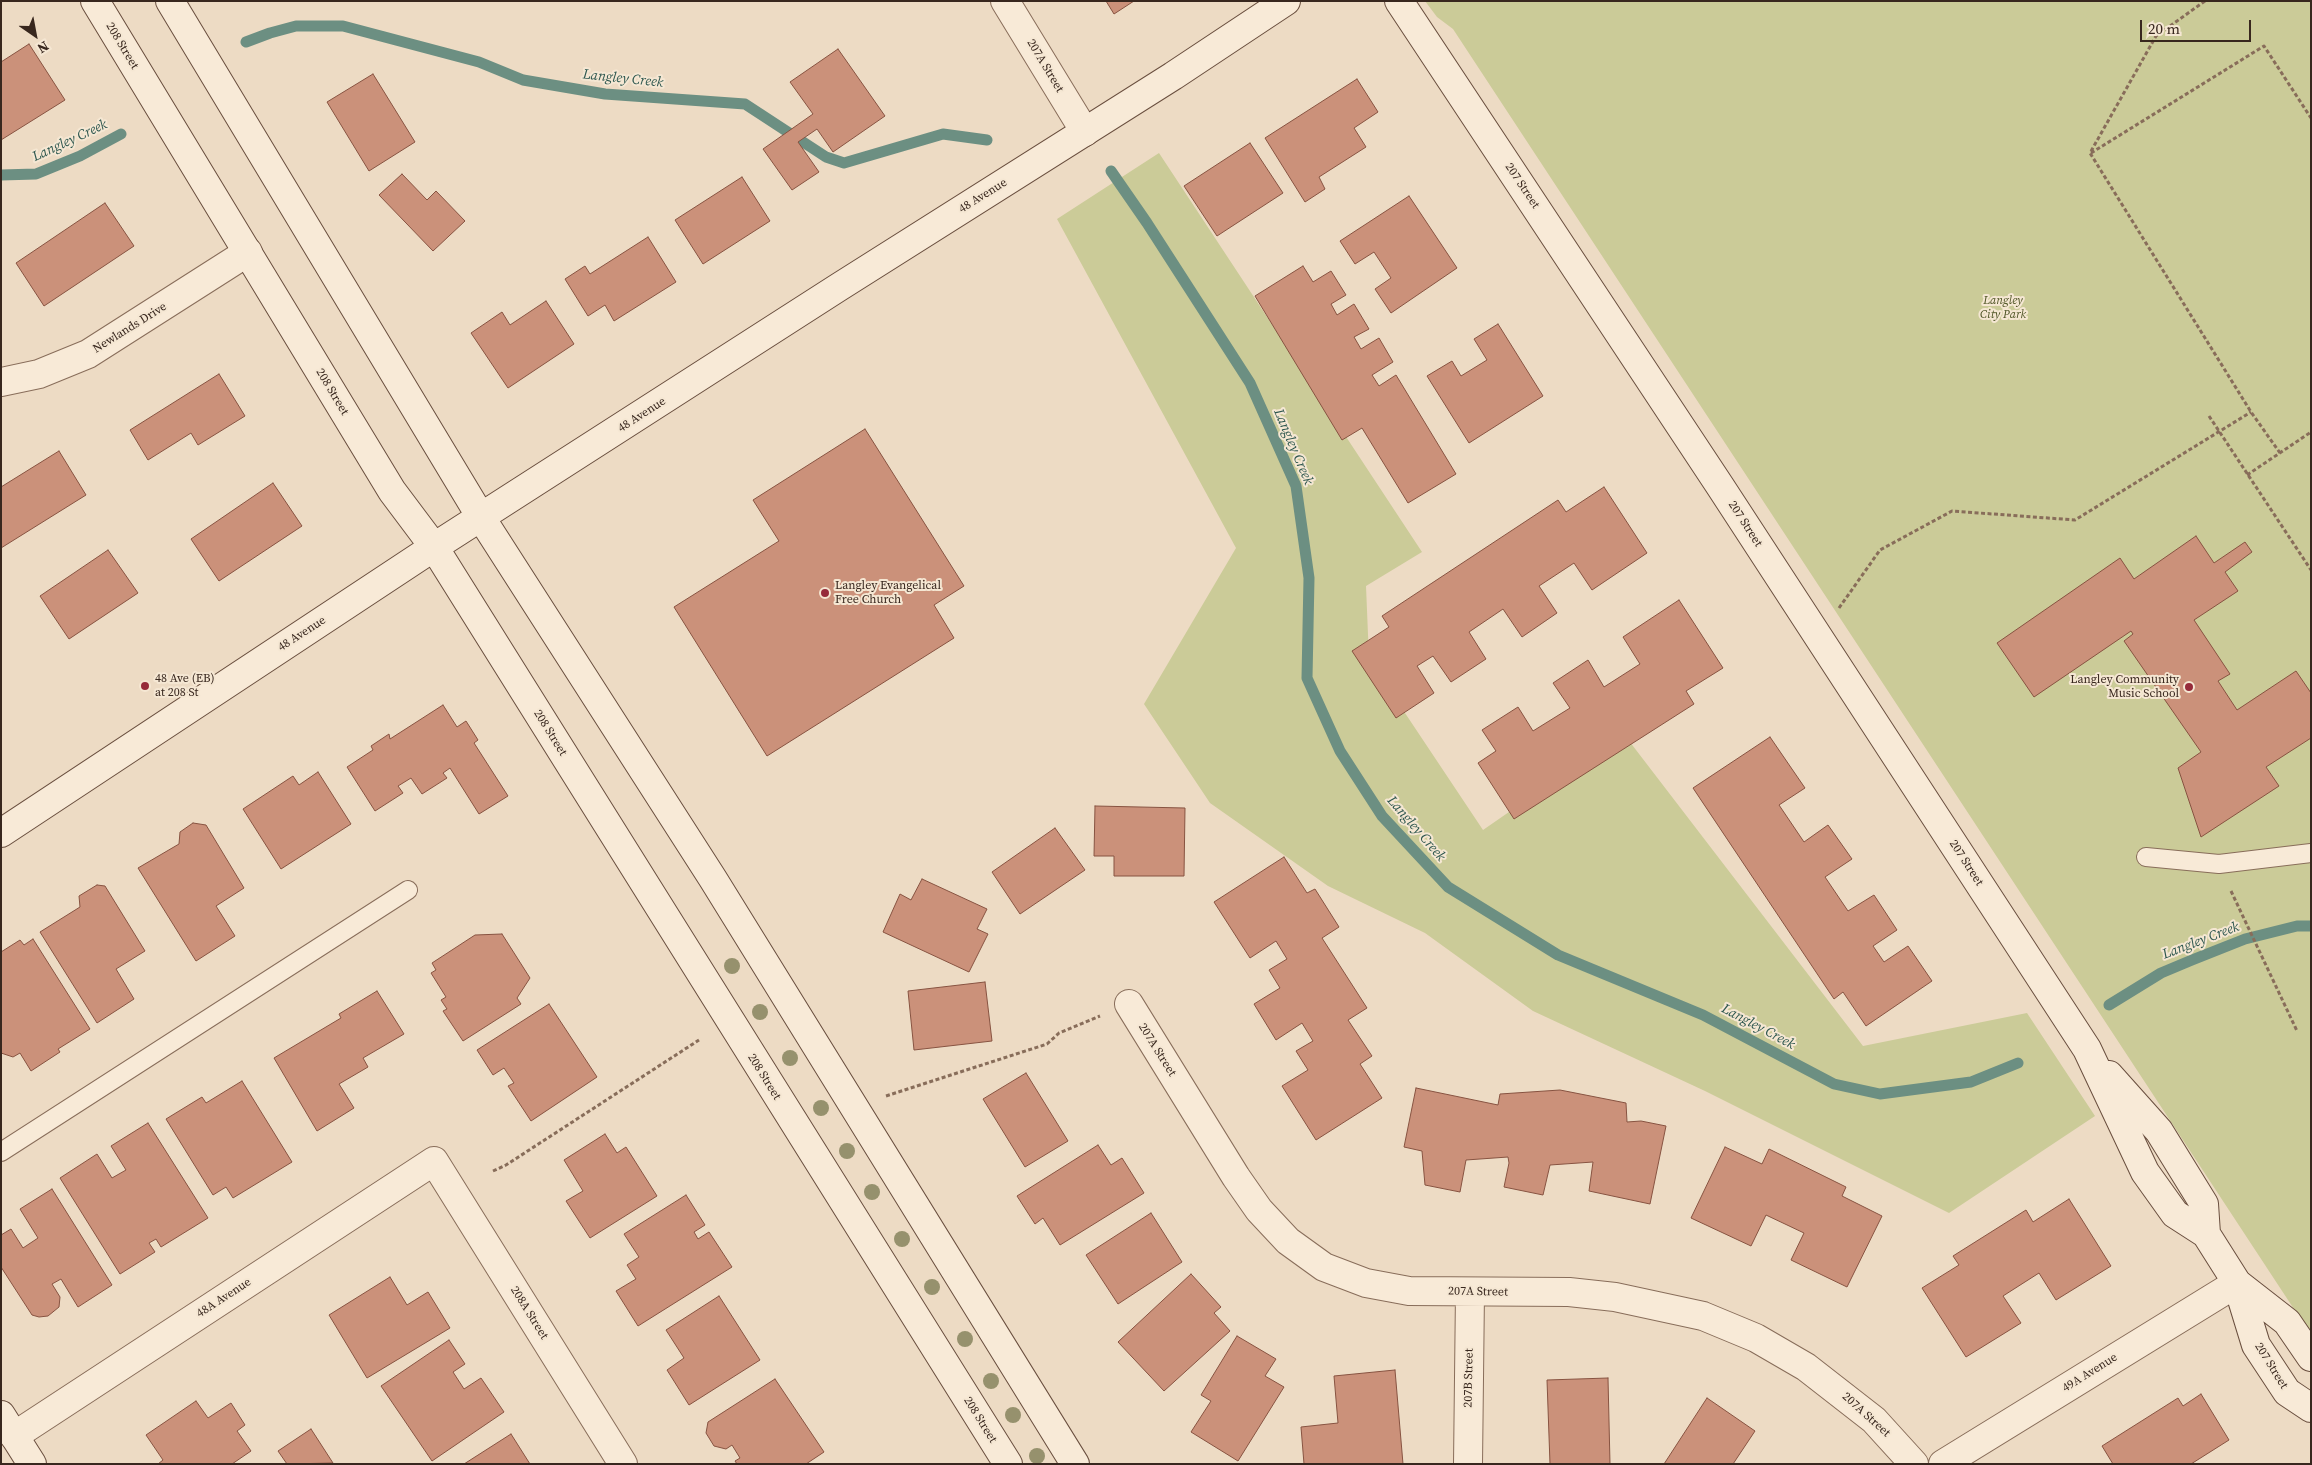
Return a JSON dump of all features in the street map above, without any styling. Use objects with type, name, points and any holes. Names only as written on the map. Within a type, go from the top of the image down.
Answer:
[{"type":"street","name":"208 Street","points":[[95,1],[392,491],[434,547],[1008,1464]]},
{"type":"street","points":[[170,1],[482,519],[713,880],[1075,1464]]},
{"type":"street","name":"207A Street","points":[[1005,1],[1084,132]]},
{"type":"street","name":"48 Avenue","points":[[1,833],[434,547],[482,519],[838,287],[1084,132],[1286,1]]},
{"type":"street","name":"207 Street","points":[[1399,1],[1819,638],[2086,1049],[2145,1172],[2175,1214],[2206,1234],[2237,1283],[2256,1345],[2287,1392],[2311,1408]]},
{"type":"street","name":"Newlands Drive","points":[[1,382],[39,374],[88,354],[248,252]]},
{"type":"street","name":"207A Street","points":[[1129,1004],[1236,1177],[1259,1210],[1288,1241],[1324,1267],[1366,1284],[1409,1291],[1569,1292],[1615,1297],[1703,1316],[1756,1338],[1806,1366],[1874,1420],[1914,1464]]},
{"type":"street","name":"48A Avenue","points":[[8,1425],[434,1161]]},
{"type":"street","name":"208A Street","points":[[434,1161],[623,1464]]},
{"type":"street","name":"207 Street","points":[[2237,1283],[2287,1322],[2311,1357]]},
{"type":"street","name":"49A Avenue","points":[[1943,1464],[2237,1283]]},
{"type":"street","name":"207B Street","points":[[1468,1464],[1470,1292]]},
{"type":"street","points":[[8,1425],[32,1464]]},
{"type":"lane","points":[[2146,857],[2219,864],[2311,853]]},
{"type":"lane","points":[[1,1152],[408,890]]},
{"type":"path","points":[[2090,153],[2156,36],[2204,1]]},
{"type":"path","points":[[2090,153],[2264,46],[2311,118]]},
{"type":"path","points":[[2090,153],[2251,412],[2280,453]]},
{"type":"path","points":[[1819,638],[1880,550],[1952,511],[2075,520],[2251,412]]},
{"type":"path","points":[[2209,416],[2311,570]]},
{"type":"path","points":[[2247,475],[2311,432]]},
{"type":"path","points":[[2235,898],[2297,1030]]},
{"type":"path","points":[[886,1096],[1047,1044],[1059,1034],[1129,1004]]},
{"type":"path","points":[[493,1171],[506,1165],[699,1040]]},
{"type":"green space","name":"Langley City Park","points":[[1425,1],[2311,1],[2311,1335],[1453,29],[1437,17]]},
{"type":"green space","points":[[1159,153],[1422,552],[1366,586],[1369,659],[1483,830],[1623,733],[1863,1046],[2027,1013],[2095,1116],[1949,1213],[1705,1091],[1533,1011],[1425,933],[1328,886],[1210,803],[1144,704],[1236,548],[1057,219]]},
{"type":"building","points":[[1106,1],[1134,1],[1114,14]]},
{"type":"building","points":[[29,44],[65,100],[1,140],[1,62]]},
{"type":"building","points":[[838,49],[885,116],[833,152],[817,129],[798,142],[819,172],[792,190],[763,149],[813,114],[790,82]]},
{"type":"building","points":[[373,74],[415,142],[369,171],[327,102]]},
{"type":"building","points":[[1357,79],[1378,112],[1354,128],[1366,147],[1319,177],[1325,189],[1305,202],[1265,138]]},
{"type":"building","points":[[1250,143],[1283,193],[1217,236],[1184,186]]},
{"type":"building","points":[[402,174],[427,200],[436,191],[465,221],[433,251],[379,195]]},
{"type":"building","points":[[742,177],[770,221],[703,264],[675,220]]},
{"type":"building","points":[[1409,196],[1457,268],[1391,313],[1375,289],[1391,278],[1374,252],[1355,264],[1340,241]]},
{"type":"building","points":[[105,203],[134,246],[44,306],[16,263]]},
{"type":"building","points":[[648,237],[676,282],[614,321],[605,305],[588,316],[565,279],[585,266],[590,274]]},
{"type":"building","points":[[1303,266],[1313,282],[1331,271],[1346,295],[1331,304],[1337,315],[1354,304],[1369,329],[1354,337],[1361,349],[1379,338],[1393,362],[1372,375],[1379,386],[1396,375],[1456,474],[1408,503],[1362,428],[1342,440],[1255,296]]},
{"type":"building","points":[[546,301],[574,344],[508,388],[471,333],[502,312],[510,325]]},
{"type":"building","points":[[1498,324],[1543,396],[1469,443],[1427,376],[1452,361],[1461,376],[1487,360],[1474,339]]},
{"type":"building","points":[[219,374],[245,416],[198,445],[191,433],[148,460],[130,430]]},
{"type":"building","name":"Langley Evangelical Free Church","points":[[865,429],[964,586],[934,605],[954,638],[767,756],[674,607],[779,541],[753,500]]},
{"type":"building","points":[[59,451],[86,495],[1,548],[1,487]]},
{"type":"building","points":[[273,483],[302,526],[219,581],[191,539]]},
{"type":"building","points":[[1604,487],[1647,553],[1592,590],[1574,563],[1539,586],[1557,613],[1522,637],[1503,609],[1469,632],[1486,659],[1451,682],[1433,656],[1417,666],[1434,693],[1396,718],[1352,651],[1389,627],[1382,616],[1558,500],[1566,512]]},
{"type":"building","name":"Langley Community Music School","points":[[2196,536],[2214,563],[2245,542],[2252,552],[2225,572],[2238,591],[2194,620],[2230,674],[2218,681],[2237,710],[2296,671],[2311,693],[2311,738],[2266,767],[2279,786],[2201,837],[2178,768],[2201,752],[2124,641],[2133,634],[2131,631],[2034,697],[1997,643],[2120,558],[2134,579]]},
{"type":"building","points":[[108,550],[138,593],[69,639],[40,596]]},
{"type":"building","points":[[1679,600],[1723,668],[1686,691],[1694,704],[1514,819],[1478,763],[1496,751],[1482,730],[1518,707],[1533,731],[1570,708],[1553,683],[1588,660],[1604,687],[1640,664],[1623,637]]},
{"type":"building","points":[[443,705],[457,727],[466,721],[478,740],[474,743],[508,796],[479,814],[450,768],[443,773],[447,778],[422,794],[411,778],[398,786],[403,793],[375,811],[347,767],[373,750],[371,746],[389,734],[390,739]]},
{"type":"building","points":[[1770,737],[1805,788],[1779,805],[1804,842],[1828,825],[1852,859],[1825,877],[1848,911],[1874,895],[1897,930],[1873,946],[1884,962],[1908,946],[1932,981],[1866,1026],[1843,992],[1834,999],[1693,788]]},
{"type":"building","points":[[318,772],[351,824],[281,869],[243,809],[293,776],[299,785]]},
{"type":"building","points":[[1095,806],[1185,808],[1184,876],[1114,876],[1114,856],[1094,856]]},
{"type":"building","points":[[193,823],[206,825],[244,888],[216,906],[235,936],[196,961],[138,868],[179,844],[180,832]]},
{"type":"building","points":[[1055,828],[1085,870],[1020,914],[992,872]]},
{"type":"building","points":[[1284,857],[1307,893],[1315,889],[1339,927],[1322,938],[1367,1008],[1348,1020],[1372,1056],[1360,1064],[1382,1098],[1316,1140],[1282,1086],[1308,1070],[1296,1051],[1313,1041],[1302,1023],[1276,1040],[1254,1004],[1280,988],[1269,970],[1287,959],[1276,941],[1250,958],[1214,902]]},
{"type":"building","points":[[922,879],[987,909],[977,929],[988,934],[969,972],[883,932],[900,894],[911,900]]},
{"type":"building","points":[[97,885],[105,886],[145,951],[116,969],[134,999],[97,1023],[40,932],[80,907],[79,896]]},
{"type":"building","points":[[502,934],[530,978],[517,998],[521,1004],[463,1041],[443,1011],[447,1009],[441,1000],[446,997],[431,973],[436,970],[432,963],[475,935]]},
{"type":"building","points":[[33,939],[90,1029],[58,1049],[60,1052],[31,1071],[20,1053],[13,1057],[1,1053],[1,952],[20,940],[24,945]]},
{"type":"building","points":[[985,982],[992,1041],[914,1050],[908,991]]},
{"type":"building","points":[[377,991],[404,1034],[363,1058],[368,1067],[339,1084],[354,1108],[317,1131],[274,1058],[341,1018],[339,1014]]},
{"type":"building","points":[[549,1004],[597,1077],[531,1121],[508,1086],[514,1083],[504,1068],[493,1075],[477,1050]]},
{"type":"building","points":[[1026,1073],[1068,1141],[1025,1167],[983,1099]]},
{"type":"building","points":[[242,1081],[292,1162],[233,1198],[226,1187],[213,1195],[166,1119],[202,1097],[206,1103]]},
{"type":"building","points":[[1416,1088],[1498,1105],[1500,1094],[1560,1090],[1626,1103],[1627,1122],[1641,1121],[1666,1126],[1650,1204],[1589,1191],[1593,1162],[1550,1165],[1543,1195],[1504,1187],[1509,1163],[1508,1157],[1466,1160],[1460,1192],[1425,1185],[1422,1151],[1404,1147]]},
{"type":"building","points":[[148,1123],[208,1218],[161,1247],[156,1239],[149,1243],[155,1252],[120,1274],[60,1178],[97,1154],[112,1178],[126,1170],[111,1146]]},
{"type":"building","points":[[605,1134],[617,1153],[626,1147],[657,1196],[590,1238],[566,1201],[583,1191],[564,1160]]},
{"type":"building","points":[[1098,1145],[1111,1165],[1122,1158],[1144,1193],[1060,1245],[1043,1218],[1035,1224],[1017,1196]]},
{"type":"building","points":[[1725,1147],[1762,1164],[1769,1149],[1846,1187],[1842,1196],[1882,1216],[1847,1287],[1791,1260],[1804,1233],[1766,1215],[1751,1246],[1691,1218]]},
{"type":"building","points":[[52,1189],[112,1285],[78,1307],[61,1279],[52,1284],[60,1297],[59,1307],[48,1316],[39,1317],[32,1315],[1,1267],[1,1235],[11,1229],[23,1248],[38,1238],[20,1209]]},
{"type":"building","points":[[686,1195],[705,1225],[694,1232],[698,1239],[709,1232],[732,1267],[638,1326],[616,1291],[636,1279],[627,1265],[639,1257],[624,1234]]},
{"type":"building","points":[[2069,1199],[2111,1266],[2056,1300],[2039,1273],[2003,1296],[2021,1323],[1966,1357],[1922,1288],[1959,1265],[1953,1256],[2026,1210],[2033,1222]]},
{"type":"building","points":[[1151,1213],[1182,1262],[1118,1304],[1086,1255]]},
{"type":"building","points":[[1191,1274],[1221,1307],[1214,1313],[1230,1331],[1164,1391],[1118,1342]]},
{"type":"building","points":[[390,1277],[407,1305],[428,1292],[450,1328],[367,1378],[329,1315]]},
{"type":"building","points":[[719,1296],[760,1360],[689,1405],[667,1370],[684,1358],[666,1330]]},
{"type":"building","points":[[1237,1336],[1276,1359],[1265,1376],[1284,1387],[1238,1461],[1191,1432],[1211,1401],[1201,1395]]},
{"type":"building","points":[[449,1340],[465,1364],[453,1372],[464,1389],[481,1378],[504,1412],[432,1461],[381,1386]]},
{"type":"building","points":[[1395,1370],[1403,1464],[1304,1464],[1301,1427],[1338,1423],[1334,1376]]},
{"type":"building","points":[[1608,1378],[1610,1464],[1550,1464],[1547,1380]]},
{"type":"building","points":[[775,1379],[824,1452],[806,1464],[737,1464],[735,1461],[740,1458],[732,1445],[726,1449],[714,1446],[706,1433],[708,1422]]},
{"type":"building","points":[[2201,1394],[2229,1440],[2191,1464],[2113,1464],[2102,1446],[2178,1398],[2183,1406]]},
{"type":"building","points":[[1707,1398],[1755,1431],[1733,1464],[1664,1464]]},
{"type":"building","points":[[196,1401],[208,1418],[231,1403],[245,1425],[237,1431],[251,1451],[232,1464],[158,1464],[163,1460],[146,1435]]},
{"type":"building","points":[[311,1429],[333,1463],[287,1464],[278,1451]]},
{"type":"building","points":[[511,1434],[530,1464],[464,1464]]},
{"type":"waterway","name":"Langley Creek","points":[[246,42],[296,26],[343,26],[479,62],[523,80],[605,94],[745,104],[826,157],[844,163],[943,134],[987,140]]},
{"type":"waterway","name":"Langley Creek","points":[[1,175],[36,174],[80,156],[121,134]]},
{"type":"waterway","name":"Langley Creek","points":[[1111,171],[1147,223],[1250,383],[1296,486],[1309,578],[1307,678],[1340,751],[1382,816],[1448,887],[1558,955],[1703,1015],[1834,1084],[1880,1094],[1971,1082],[2018,1063]]},
{"type":"waterway","name":"Langley Creek","points":[[2109,1005],[2161,973],[2245,939],[2297,926],[2311,926]]},
{"type":"place","name":"Langley Evangelical Free Church","points":[[825,593]]},
{"type":"place","name":"48 Ave (EB) at 208 St","points":[[145,686]]},
{"type":"place","name":"Langley Community Music School","points":[[2189,687]]}]
